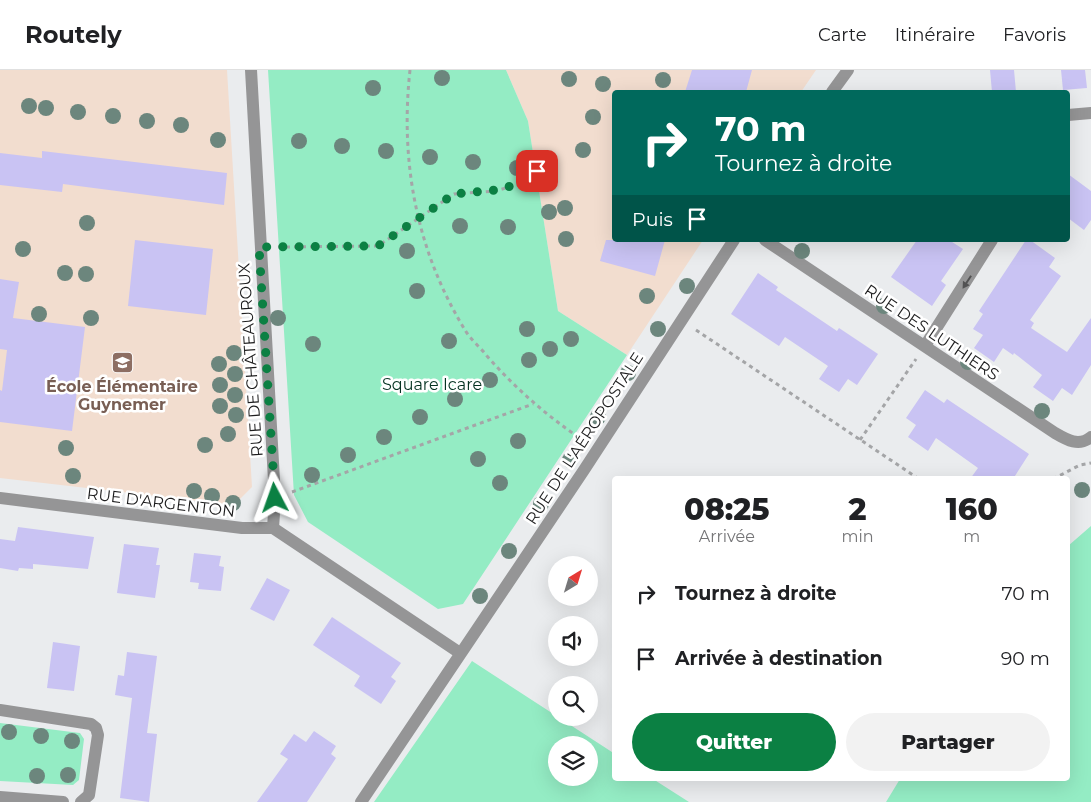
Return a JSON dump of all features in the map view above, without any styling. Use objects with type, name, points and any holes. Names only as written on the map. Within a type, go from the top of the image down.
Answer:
[{"type":"street","name":"RUE DE CHÂTEAUROUX","points":[[251,70],[259,247],[275,498],[272,528]]},
{"type":"street","points":[[833,90],[848,70]]},
{"type":"street","points":[[1070,115],[1091,113]]},
{"type":"street","name":"RUE DE L'AÉROPOSTALE","points":[[361,802],[597,450],[733,242]]},
{"type":"street","name":"RUE DES LUTHIERS","points":[[768,242],[1055,433],[1067,440],[1087,440]]},
{"type":"street","points":[[925,346],[991,242]]},
{"type":"street","name":"RUE D'ARGENTON","points":[[0,498],[242,528],[272,528]]},
{"type":"street","points":[[272,528],[460,653]]},
{"type":"street","points":[[0,710],[91,724],[96,728],[98,735],[89,795],[82,802]]},
{"type":"street","points":[[0,797],[63,802]]},
{"type":"path","points":[[410,70],[406,110],[408,165],[418,218],[437,275],[465,331],[533,404],[597,450]]},
{"type":"path","points":[[259,247],[378,246],[454,194],[496,190],[514,186],[522,183],[537,171]]},
{"type":"path","points":[[681,320],[914,476]]},
{"type":"path","points":[[860,440],[925,346]]},
{"type":"path","points":[[275,498],[533,404]]},
{"type":"path","points":[[1059,476],[1080,465],[1091,463]]},
{"type":"shaded area","name":"École Élémentaire Guynemer","points":[[0,70],[227,70],[252,487],[234,505],[0,478]]},
{"type":"shaded area","points":[[506,70],[816,70],[802,90],[612,90],[612,242],[702,242],[627,355],[558,311],[528,121]]},
{"type":"green space","name":"Square Icare","points":[[268,70],[506,70],[528,121],[558,311],[627,355],[463,604],[438,609],[308,522],[294,495]]},
{"type":"green space","points":[[1091,526],[1091,802],[886,802],[899,781],[1070,781],[1070,544]]},
{"type":"green space","points":[[472,661],[548,710],[548,726],[572,726],[587,736],[548,736],[548,786],[598,786],[598,743],[612,752],[612,781],[656,781],[689,802],[374,802]]},
{"type":"green space","points":[[0,723],[80,733],[84,739],[79,780],[73,785],[0,781]]},
{"type":"building","points":[[692,70],[752,70],[747,90],[686,90]]},
{"type":"building","points":[[990,70],[1014,70],[1016,90],[992,90]]},
{"type":"building","points":[[1061,70],[1085,70],[1087,88],[1063,90]]},
{"type":"building","points":[[42,151],[227,173],[224,205],[63,184],[62,192],[0,185],[0,153],[42,158]]},
{"type":"building","points":[[1070,175],[1091,191],[1091,220],[1084,230],[1070,220]]},
{"type":"building","points":[[135,240],[213,249],[206,315],[128,306]]},
{"type":"building","points":[[606,240],[612,240],[612,242],[664,242],[655,276],[600,261]]},
{"type":"building","points":[[916,242],[952,242],[963,249],[941,281],[946,285],[932,306],[891,277]]},
{"type":"building","points":[[1025,242],[1033,242],[1055,258],[1049,267],[1061,276],[1030,320],[1034,323],[1031,328],[1067,352],[1091,318],[1091,365],[1072,395],[1062,388],[1053,401],[1033,387],[1042,375],[1014,353],[1013,355],[1003,348],[994,362],[974,348],[983,335],[973,329],[983,314],[979,311]]},
{"type":"building","points":[[758,273],[778,287],[776,290],[837,331],[839,328],[878,354],[857,385],[848,379],[839,392],[819,379],[828,366],[785,337],[779,346],[731,314]]},
{"type":"building","points":[[0,279],[19,282],[13,318],[85,327],[72,431],[0,422],[0,390],[2,391],[7,350],[0,349]]},
{"type":"building","points":[[925,390],[944,403],[947,399],[1029,454],[1015,476],[972,476],[978,468],[936,438],[928,451],[908,437],[916,425],[906,418]]},
{"type":"building","points":[[18,527],[94,537],[88,569],[33,564],[33,569],[19,568],[18,571],[0,568],[0,539],[15,541]]},
{"type":"building","points":[[124,544],[159,548],[156,565],[160,565],[155,598],[117,593]]},
{"type":"building","points":[[194,553],[221,556],[219,566],[224,567],[221,591],[198,589],[199,583],[190,582]]},
{"type":"building","points":[[267,578],[290,590],[274,621],[250,609]]},
{"type":"building","points":[[332,617],[401,663],[391,677],[396,681],[381,704],[354,686],[360,676],[313,645]]},
{"type":"building","points":[[53,642],[80,646],[74,691],[47,688]]},
{"type":"building","points":[[127,652],[157,656],[147,733],[157,734],[149,802],[120,798],[132,698],[115,695],[118,675],[124,676]]},
{"type":"building","points":[[314,731],[336,746],[331,754],[336,758],[307,802],[257,802],[288,759],[280,754],[294,734],[306,742]]},
{"type":"place","name":"École Élémentaire Guynemer","points":[[122,362]]},
{"type":"route","points":[[275,498],[259,247],[378,246],[454,194],[496,190],[522,183],[537,171]]}]
